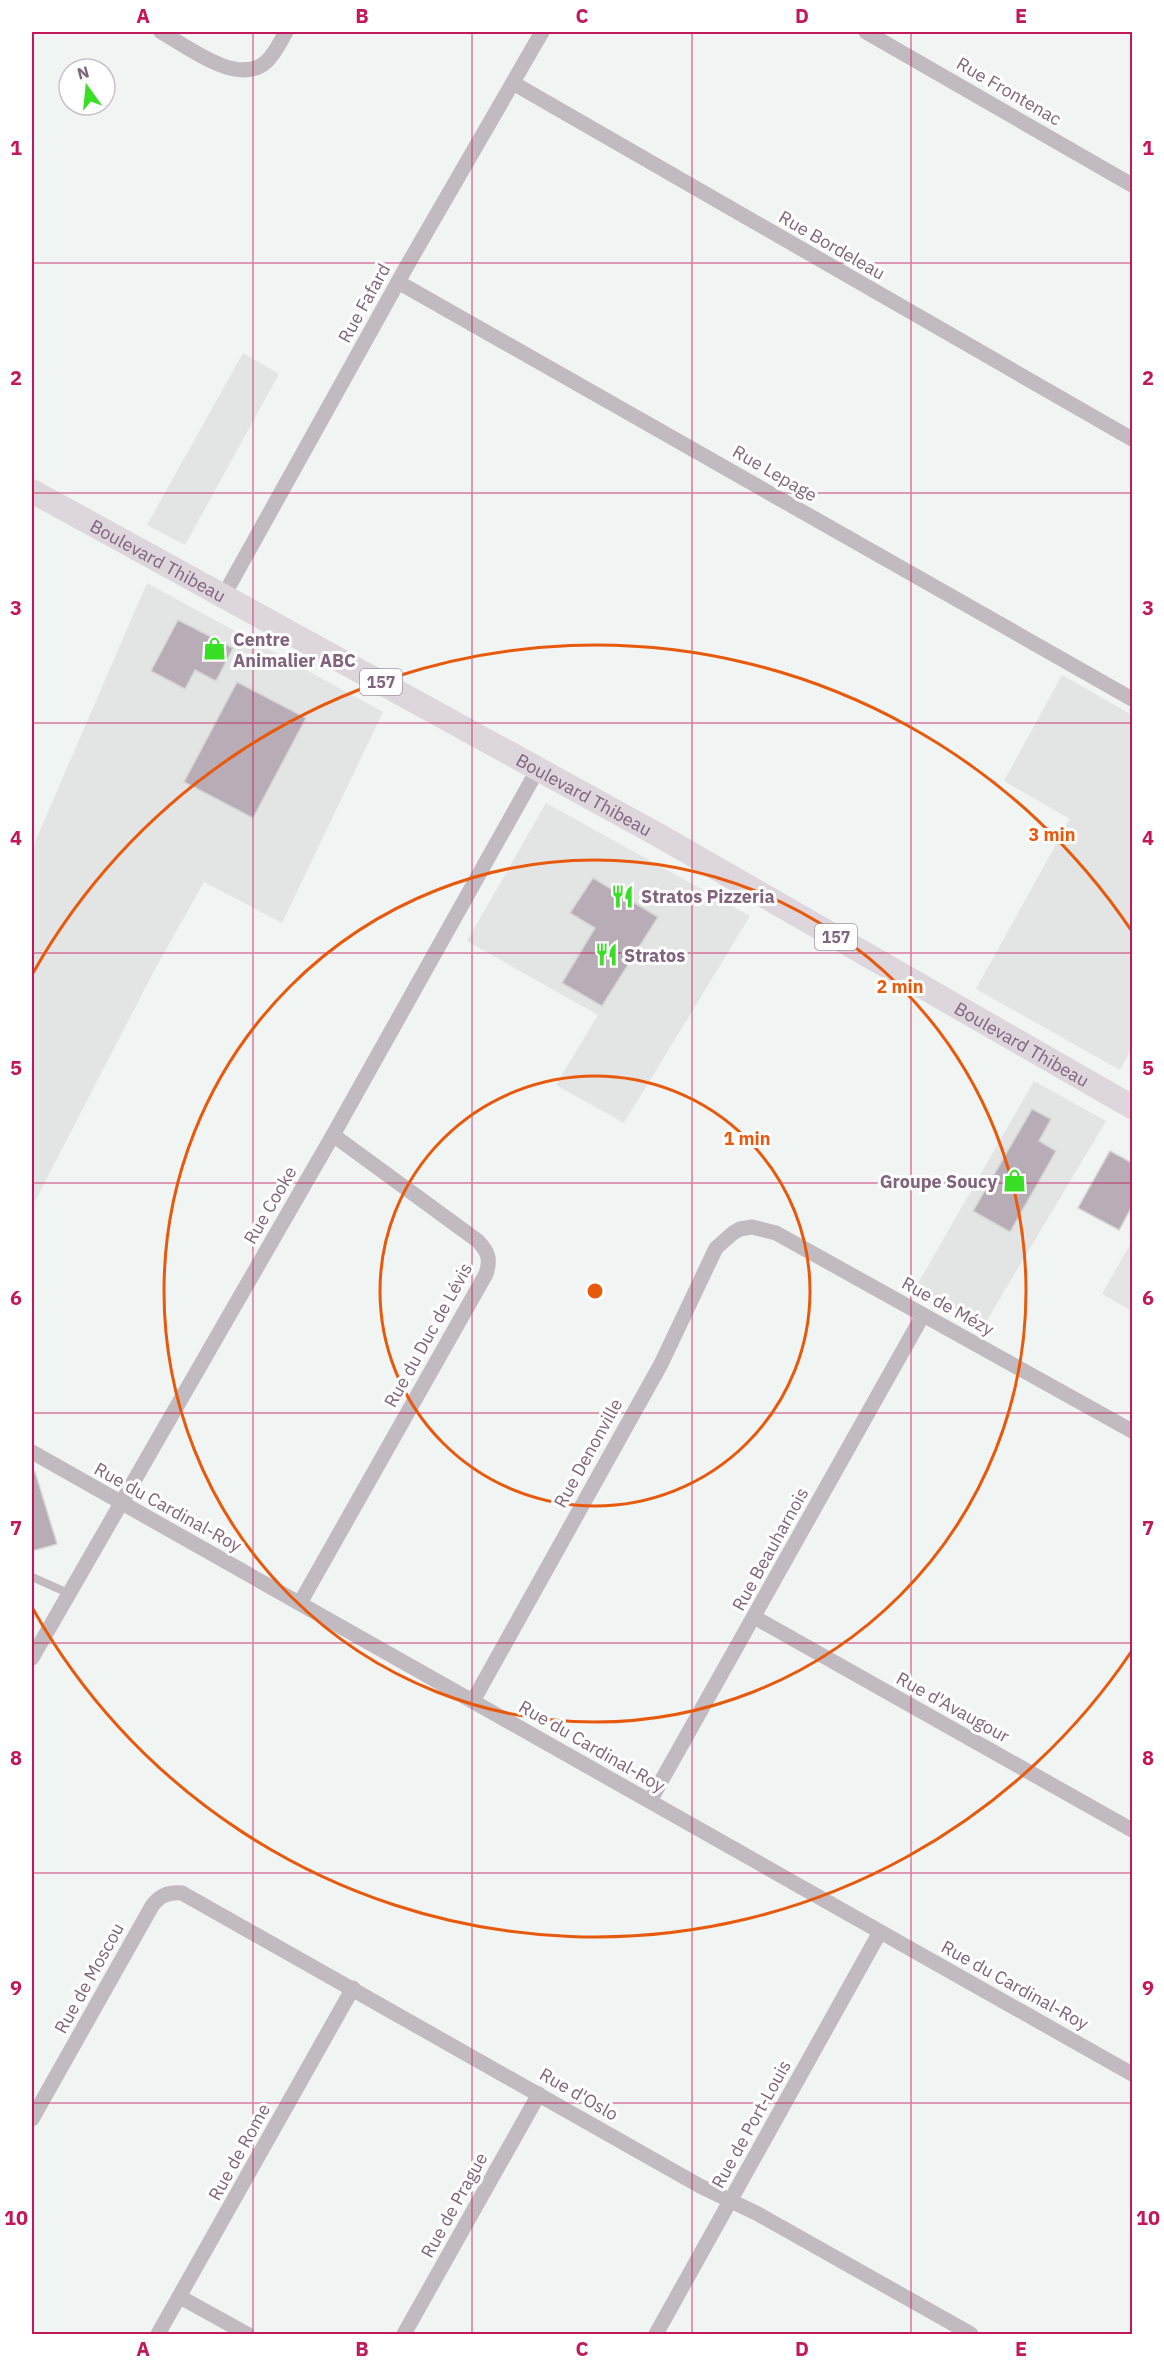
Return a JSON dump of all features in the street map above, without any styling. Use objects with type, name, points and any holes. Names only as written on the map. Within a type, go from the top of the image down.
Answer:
[{"type":"main road","name":"Boulevard Thibeau","points":[[32,491],[764,895],[1132,1107]]},
{"type":"street","points":[[160,32],[223,67],[242,71],[251,70],[266,62],[273,55],[286,32]]},
{"type":"street","name":"Rue Fafard","points":[[224,596],[398,282],[542,32]]},
{"type":"street","name":"Rue Frontenac","points":[[866,32],[1132,185]]},
{"type":"street","name":"Rue Bordeleau","points":[[513,83],[1132,439]]},
{"type":"street","name":"Rue Lepage","points":[[398,282],[1132,699]]},
{"type":"street","name":"Rue Cooke","points":[[32,1658],[333,1135],[538,769]]},
{"type":"street","name":"Rue du Duc de Lévis","points":[[300,1604],[486,1274],[489,1264],[489,1256],[478,1241],[333,1135]]},
{"type":"street","name":"Rue de Mézy","points":[[740,1229],[752,1227],[776,1233],[1132,1431]]},
{"type":"street","name":"Rue Denonville","points":[[473,1701],[661,1364],[712,1257],[724,1240],[740,1229]]},
{"type":"street","name":"Rue Beauharnois","points":[[650,1801],[923,1315]]},
{"type":"street","name":"Rue du Cardinal-Roy","points":[[33,1457],[121,1503],[1132,2074]]},
{"type":"street","name":"Rue d'Avaugour","points":[[754,1617],[1132,1830]]},
{"type":"street","name":"Rue d'Oslo","points":[[168,1893],[189,1895],[700,2186],[730,2200],[971,2334]]},
{"type":"street","name":"Rue de Moscou","points":[[32,2120],[152,1906],[156,1900],[168,1893]]},
{"type":"street","name":"Rue de Port-Louis","points":[[656,2334],[880,1932]]},
{"type":"street","name":"Rue de Rome","points":[[158,2334],[353,1988]]},
{"type":"street","name":"Rue de Prague","points":[[404,2334],[539,2094]]},
{"type":"street","points":[[180,2297],[247,2334]]},
{"type":"lane","points":[[32,1576],[68,1593]]},
{"type":"shaded area","points":[[243,353],[279,374],[185,545],[147,525]]},
{"type":"shaded area","points":[[147,583],[383,712],[282,923],[204,882],[156,967],[32,1207],[32,849]]},
{"type":"shaded area","points":[[1062,675],[1132,715],[1132,1048],[1120,1070],[976,989],[1070,819],[1004,781]]},
{"type":"shaded area","points":[[546,803],[750,916],[624,1123],[556,1085],[598,1015],[467,941]]},
{"type":"shaded area","points":[[1034,1081],[1106,1121],[984,1325],[916,1287]]},
{"type":"shaded area","points":[[1132,1241],[1132,1311],[1102,1294]]},
{"type":"building","points":[[178,620],[233,648],[216,681],[195,670],[185,689],[151,671]]},
{"type":"building","points":[[237,682],[306,718],[253,818],[184,782]]},
{"type":"building","name":"Stratos","points":[[593,878],[658,917],[602,1006],[562,983],[595,928],[570,913]]},
{"type":"building","name":"Groupe Soucy","points":[[1032,1109],[1051,1119],[1039,1141],[1056,1151],[1010,1232],[973,1211]]},
{"type":"building","points":[[1110,1151],[1132,1163],[1132,1206],[1119,1230],[1078,1208]]},
{"type":"building","points":[[32,1472],[35,1472],[57,1544],[32,1551]]},
{"type":"place","name":"Centre Animalier ABC","points":[[215,649]]},
{"type":"place","name":"Stratos Pizzeria","points":[[623,896]]},
{"type":"place","name":"Stratos","points":[[606,955]]},
{"type":"place","name":"Groupe Soucy","points":[[1015,1181]]}]
